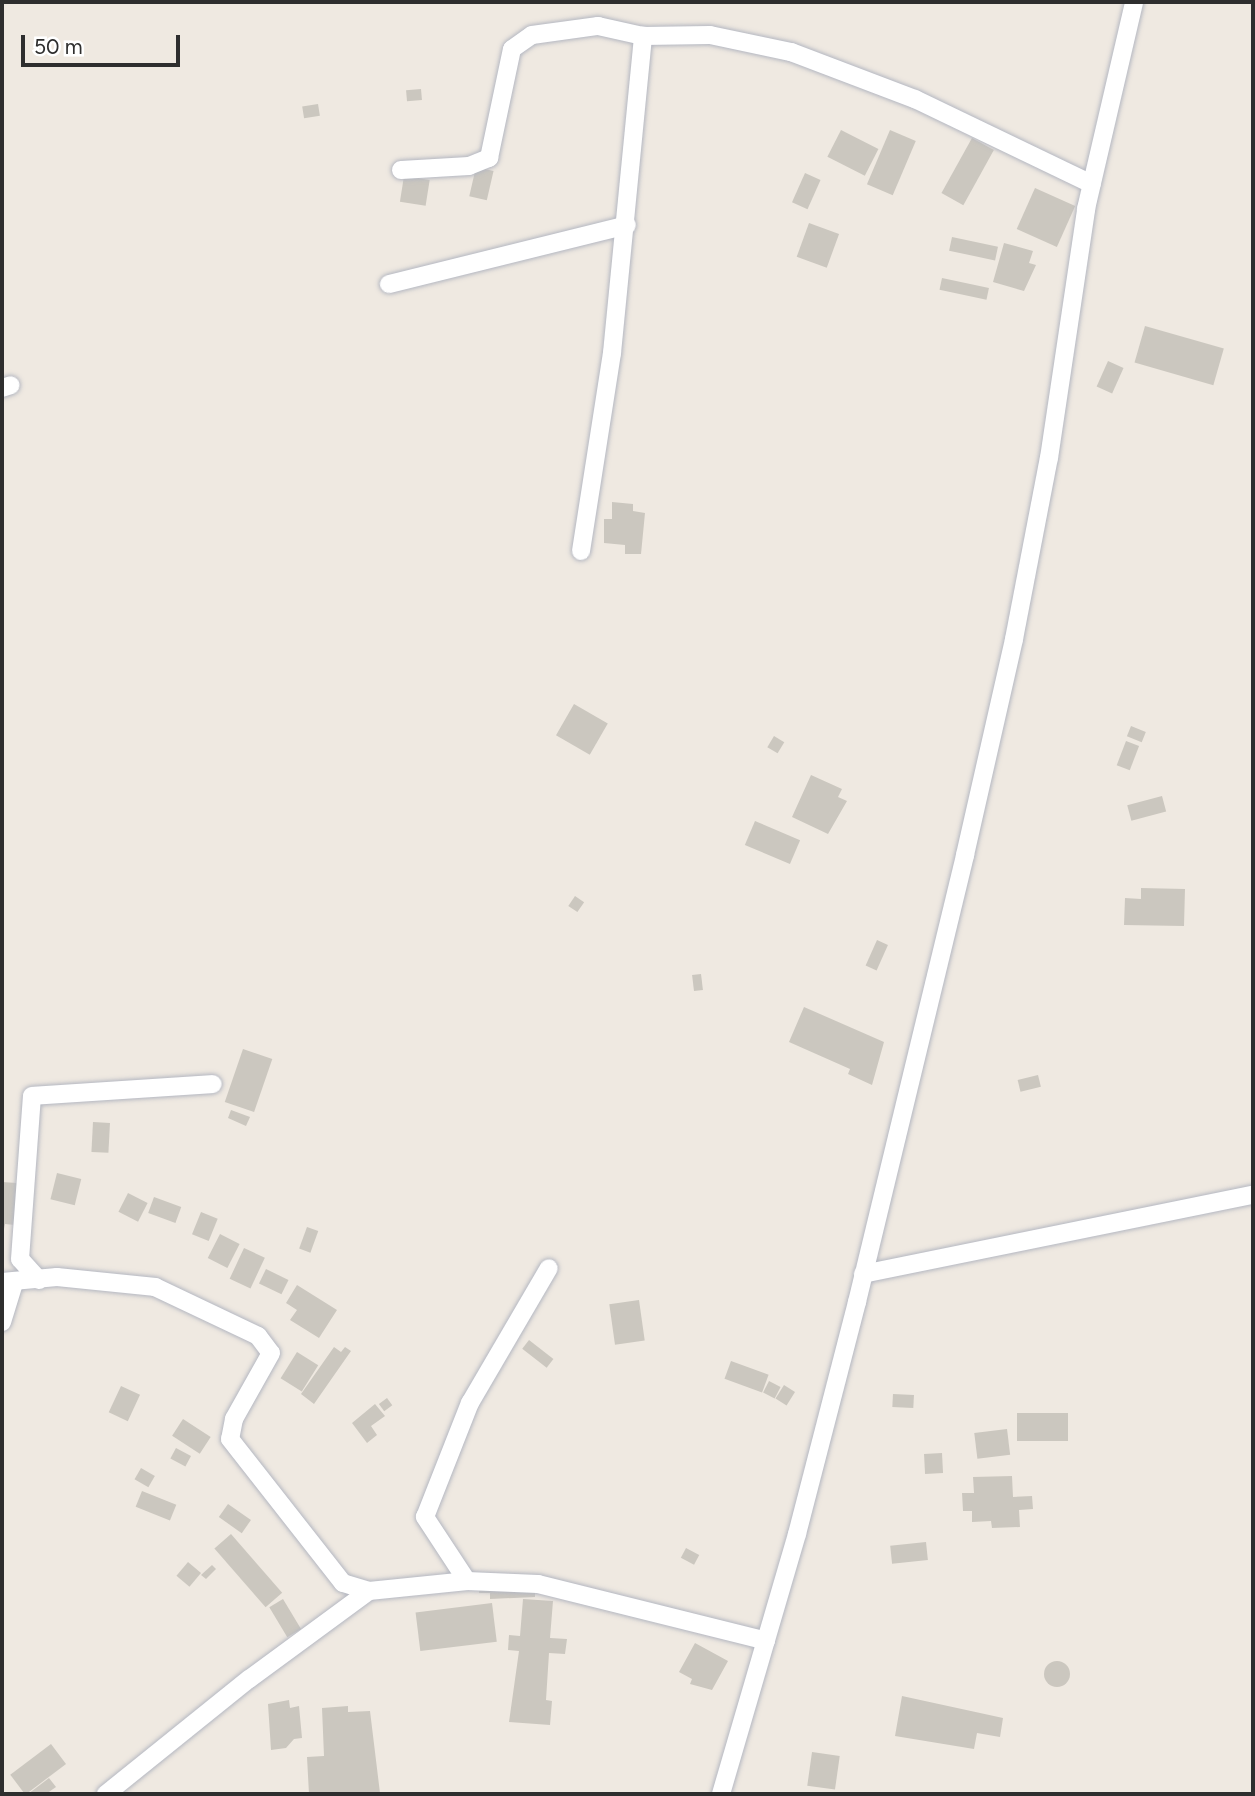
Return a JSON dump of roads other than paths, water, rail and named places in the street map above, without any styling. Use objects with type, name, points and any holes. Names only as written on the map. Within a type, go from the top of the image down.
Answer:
[{"type":"street","points":[[721,1794],[766,1641],[863,1274],[1014,639],[1049,458],[1069,308],[1092,184],[1133,2]]},
{"type":"street","points":[[401,170],[469,166],[489,158],[512,49],[532,35],[598,26],[643,36],[710,35],[791,52],[915,99],[1092,184]]},
{"type":"street","points":[[581,551],[628,225],[643,36]]},
{"type":"street","points":[[389,284],[628,225]]},
{"type":"street","points":[[38,1280],[20,1259],[32,1096],[214,1084]]},
{"type":"street","points":[[863,1274],[1253,1195]]},
{"type":"street","points":[[467,1581],[425,1517],[470,1403],[549,1268]]},
{"type":"street","points":[[2,1322],[8,1282],[57,1277],[155,1287],[258,1336],[271,1353],[234,1419],[230,1439],[343,1583],[369,1591],[467,1581],[538,1584],[766,1641]]},
{"type":"street","points":[[106,1794],[249,1679],[369,1591]]}]
